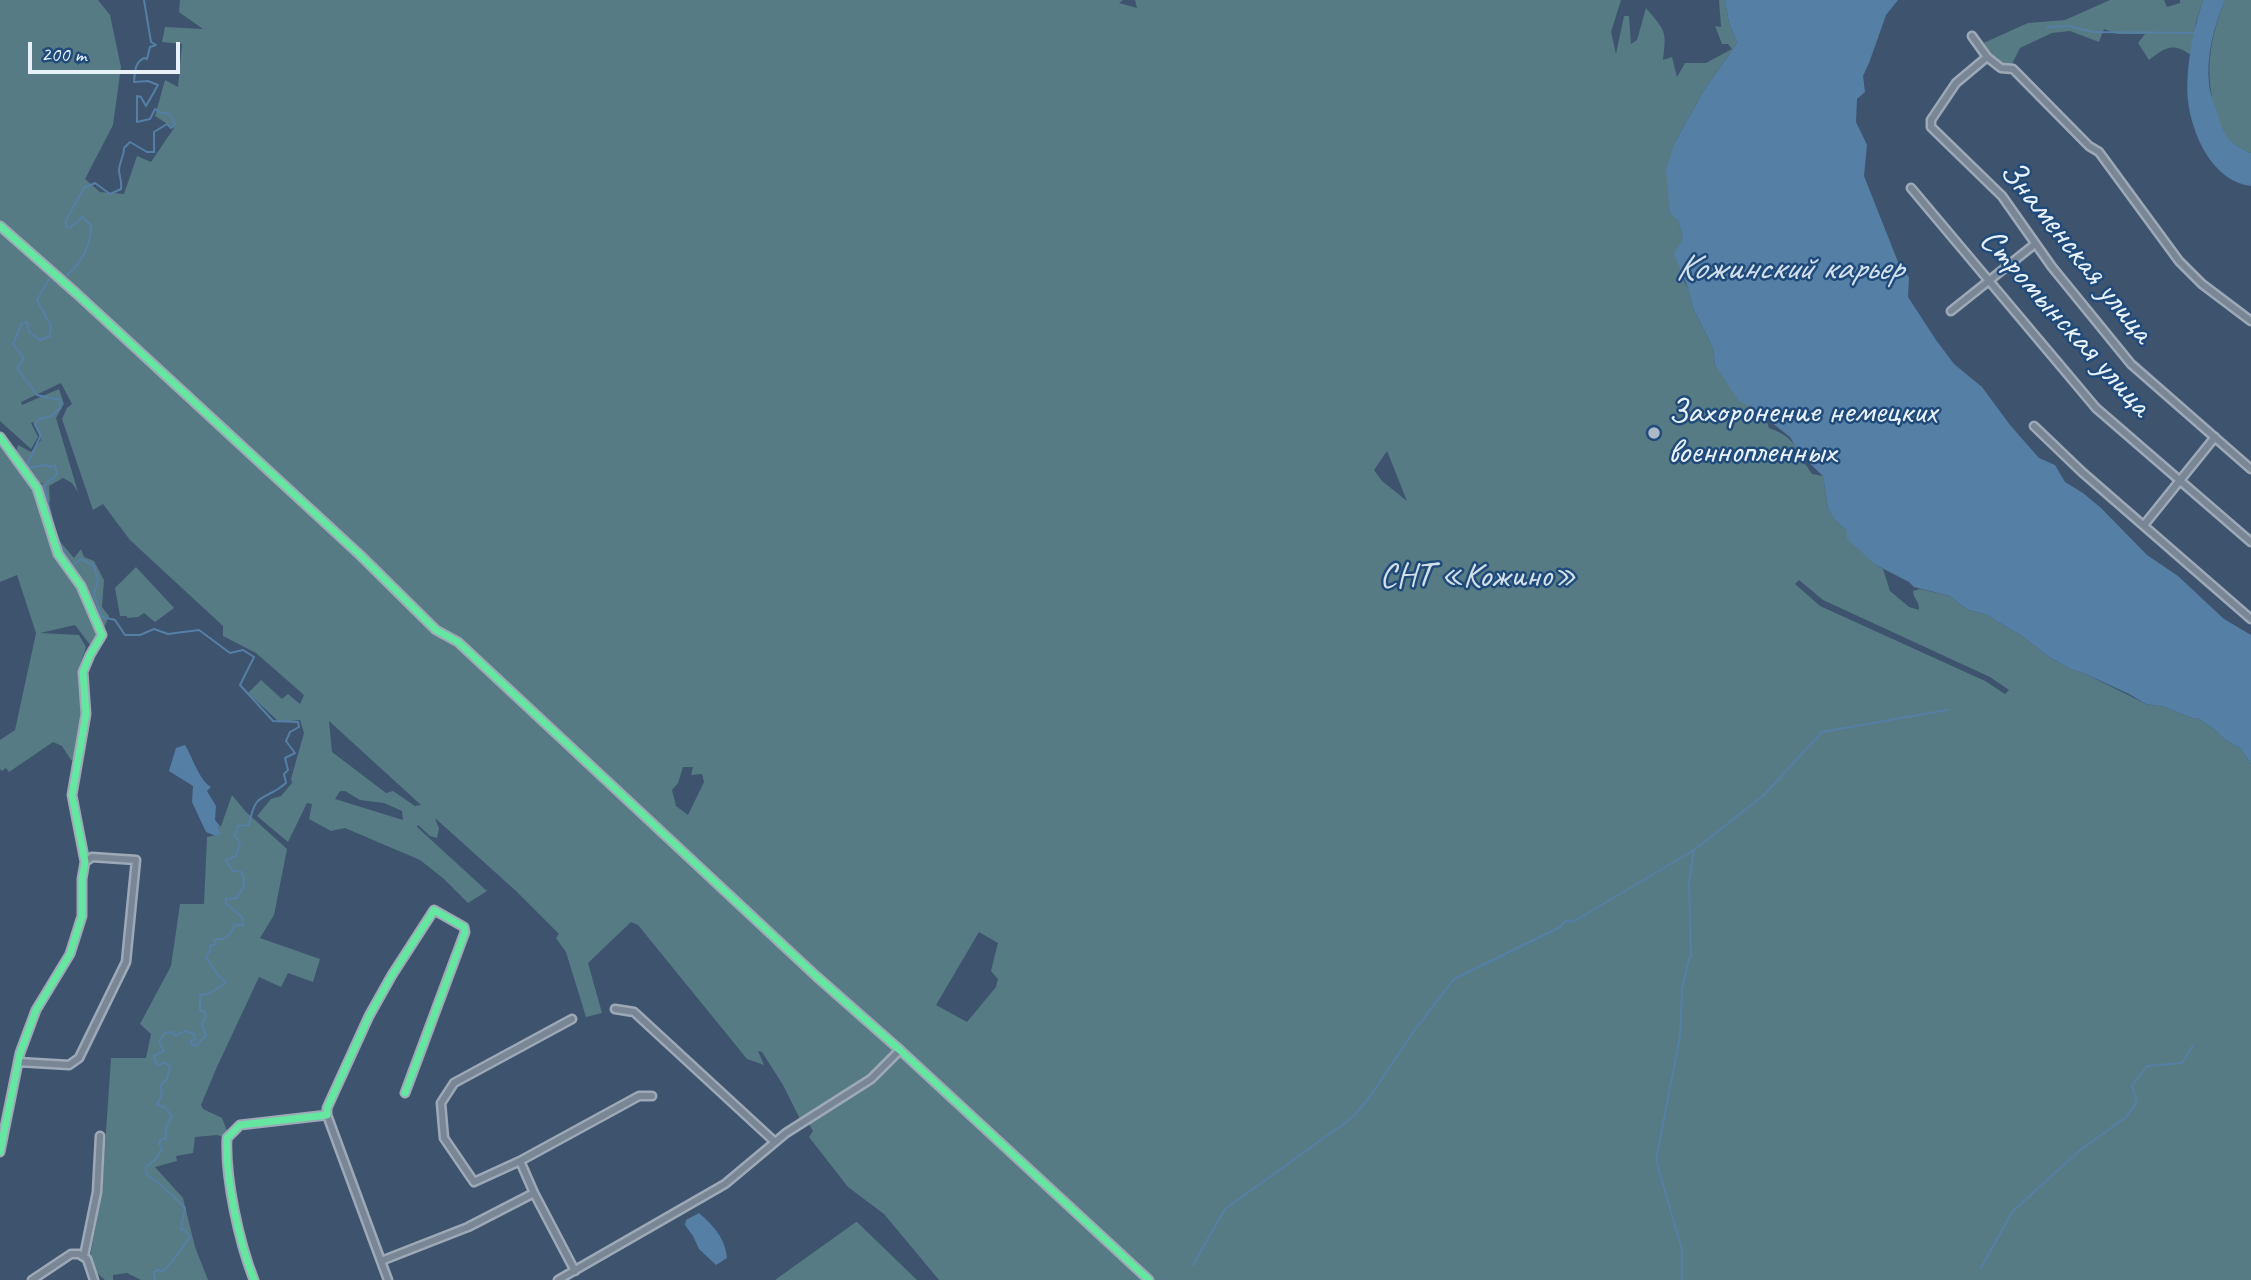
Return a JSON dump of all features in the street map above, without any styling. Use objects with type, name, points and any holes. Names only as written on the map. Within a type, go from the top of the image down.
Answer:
[{"type":"street","points":[[1972,36],[1979,50],[2001,68],[2013,69],[2089,146],[2099,152],[2179,261],[2202,284],[2250,316]]},
{"type":"street","name":"Знаменская улица","points":[[1987,57],[1956,83],[1930,123],[2002,195],[2052,267],[2131,363],[2251,469]]},
{"type":"street","name":"Стромынская улица","points":[[1911,188],[2096,408],[2251,541]]},
{"type":"street","points":[[0,226],[369,563],[436,630],[458,642],[786,948],[1149,1280]]},
{"type":"street","points":[[1951,311],[2035,244]]},
{"type":"street","points":[[2034,426],[2082,472],[2251,618]]},
{"type":"street","points":[[0,437],[37,488],[58,554],[81,586],[102,635],[83,672],[86,714],[72,795],[85,862],[82,916],[70,954],[36,1010],[18,1062],[0,1152]]},
{"type":"street","points":[[2144,525],[2215,437]]},
{"type":"street","points":[[18,1062],[69,1065],[79,1058],[126,962],[136,860],[92,857],[85,862]]},
{"type":"street","points":[[388,1280],[327,1115],[327,1108],[369,1016],[434,910],[464,927],[465,932],[405,1093]]},
{"type":"street","points":[[615,1009],[634,1012],[775,1142]]},
{"type":"street","points":[[572,1018],[454,1083],[441,1103],[444,1138],[474,1182],[520,1161],[639,1096],[652,1096]]},
{"type":"street","points":[[558,1280],[725,1184],[799,1123],[871,1079],[900,1050]]},
{"type":"street","points":[[254,1280],[245,1257],[226,1160],[227,1138],[240,1125],[327,1115]]},
{"type":"street","points":[[84,1256],[97,1192],[100,1136]]},
{"type":"street","points":[[520,1161],[575,1271]]},
{"type":"street","points":[[381,1261],[468,1227],[534,1193]]},
{"type":"street","points":[[32,1280],[71,1254],[87,1259],[94,1280]]},
{"type":"green space","name":"СНТ «Кожино»","points":[[0,0],[98,0],[110,15],[121,67],[113,125],[85,179],[100,192],[124,194],[137,156],[151,162],[174,128],[155,116],[165,80],[178,87],[182,44],[162,42],[165,27],[203,29],[179,12],[180,0],[1123,0],[1119,3],[1137,8],[1135,0],[1621,0],[1611,32],[1616,54],[1624,16],[1629,16],[1631,44],[1637,40],[1646,8],[1663,31],[1663,60],[1672,57],[1677,77],[1685,63],[1706,63],[1732,49],[1728,44],[1722,44],[1715,26],[1721,27],[1719,0],[1725,0],[1729,23],[1737,43],[1703,92],[1675,142],[1678,220],[1683,238],[1681,276],[1713,348],[1715,365],[1754,412],[1767,422],[1769,428],[1786,436],[1794,444],[1799,461],[1806,465],[1812,474],[1823,476],[1828,509],[1835,520],[1876,565],[1883,569],[1890,591],[1909,607],[1919,610],[1913,591],[1920,589],[1950,596],[1968,610],[1985,614],[2022,636],[2049,657],[2071,669],[2146,704],[2165,707],[2199,719],[2240,748],[2251,764],[2251,1280],[939,1280],[884,1214],[848,1187],[809,1137],[813,1131],[804,1116],[800,1119],[762,1052],[758,1051],[764,1065],[747,1059],[638,925],[631,922],[588,963],[602,1013],[586,1017],[566,952],[556,938],[559,934],[435,818],[439,829],[437,838],[430,836],[418,825],[417,827],[487,891],[468,903],[420,860],[345,828],[331,831],[309,819],[312,804],[307,803],[288,842],[257,816],[271,799],[281,796],[292,783],[304,733],[300,720],[279,722],[248,693],[261,680],[282,699],[288,694],[300,704],[304,695],[256,653],[223,636],[223,626],[130,540],[103,504],[93,510],[62,419],[72,404],[61,383],[21,402],[22,405],[59,389],[64,404],[56,418],[78,492],[72,483],[63,478],[49,486],[50,502],[42,496],[42,483],[38,483],[16,452],[18,445],[31,452],[41,440],[33,422],[31,423],[38,437],[31,449],[0,421]],"holes":[[[1387,451],[1407,501],[1382,481],[1374,470]],[[1799,580],[1823,600],[1990,677],[2009,690],[2005,694],[1985,681],[1820,606],[1795,584]],[[329,721],[421,805],[415,806],[393,791],[386,793],[332,752]],[[683,767],[693,767],[691,775],[702,774],[704,782],[688,815],[676,806],[672,790],[678,783]],[[340,791],[345,791],[360,800],[384,803],[402,811],[403,820],[335,799]],[[979,932],[998,943],[991,971],[998,979],[996,987],[967,1022],[936,1005]]]},
{"type":"green space","points":[[2110,0],[2164,0],[2167,7],[2180,3],[2180,0],[2203,0],[2196,22],[2191,55],[2174,47],[2149,60],[2138,43],[2145,34],[2117,34],[2104,29],[2099,42],[2070,31],[2052,33],[2020,48],[2011,66],[1993,59],[1979,45],[2028,23],[2065,20]]},
{"type":"green space","points":[[2225,0],[2251,0],[2251,153],[2224,134],[2210,85],[2212,42]]},
{"type":"green space","points":[[0,445],[8,450],[36,492],[54,554],[84,594],[87,612],[99,635],[91,646],[75,625],[40,633],[79,635],[86,647],[81,662],[79,688],[82,711],[75,759],[71,760],[62,746],[53,742],[9,772],[6,768],[2,771],[0,769],[0,740],[15,730],[36,633],[17,575],[0,582]]},
{"type":"green space","points":[[58,539],[74,558],[81,549],[84,557],[94,561],[104,580],[102,607],[109,616],[104,628],[59,551]]},
{"type":"green space","points":[[136,567],[174,608],[155,622],[144,613],[138,617],[120,616],[115,588]]},
{"type":"green space","points":[[232,795],[246,812],[287,849],[274,915],[260,938],[320,959],[313,982],[288,973],[281,987],[259,977],[201,1105],[203,1109],[222,1118],[227,1138],[217,1135],[195,1137],[193,1153],[176,1156],[177,1161],[155,1167],[183,1198],[195,1247],[208,1280],[141,1280],[127,1273],[113,1275],[113,1280],[105,1280],[97,1273],[90,1257],[102,1191],[111,1058],[146,1058],[151,1034],[140,1024],[171,966],[180,904],[204,904],[207,837],[221,834],[218,828]]},
{"type":"green space","points":[[856,1222],[917,1280],[775,1280]]},
{"type":"water","name":"Кожинский карьер","points":[[1725,0],[1898,0],[1886,15],[1863,76],[1865,92],[1857,99],[1856,122],[1867,145],[1864,176],[1900,267],[1909,277],[1908,297],[1954,364],[1982,387],[2039,458],[2055,465],[2065,482],[2101,508],[2147,555],[2178,576],[2224,619],[2251,635],[2251,764],[2240,748],[2199,719],[2165,707],[2146,704],[2071,669],[1985,614],[1968,610],[1950,596],[1914,587],[1876,565],[1847,539],[1847,531],[1828,509],[1823,476],[1799,453],[1790,437],[1753,408],[1739,401],[1715,365],[1713,348],[1693,308],[1674,254],[1683,238],[1678,220],[1670,213],[1666,170],[1675,142],[1703,92],[1737,43],[1729,23]]},
{"type":"water","points":[[2203,0],[2225,0],[2210,52],[2210,88],[2225,134],[2238,147],[2251,153],[2251,186],[2238,183],[2215,166],[2200,142],[2190,114],[2187,89],[2189,63]]},
{"type":"water","points":[[185,745],[200,774],[211,787],[207,791],[216,806],[215,820],[222,834],[216,836],[206,832],[192,802],[193,786],[169,771],[176,748]]},
{"type":"water","points":[[699,1213],[714,1228],[724,1244],[727,1258],[716,1265],[699,1249],[685,1225],[686,1220]]},
{"type":"waterway","points":[[67,275],[81,259],[89,239],[91,225],[82,217],[70,228],[66,226],[66,220],[84,188],[95,183],[110,194],[121,189],[119,168],[124,148],[130,142],[147,152],[154,152],[154,132],[167,124],[171,128],[175,124],[169,114],[155,109],[150,119],[137,122],[137,96],[141,97],[146,106],[158,85],[148,81],[134,82],[138,63],[144,58],[147,59],[150,47],[156,45],[151,42],[144,0]]},
{"type":"waterway","points":[[2047,27],[2069,26],[2093,32],[2196,33]]},
{"type":"waterway","points":[[49,279],[37,300],[51,326],[50,336],[40,340],[29,332],[27,322],[22,323],[13,344],[24,358],[17,368],[37,395],[60,400],[60,408],[51,416],[39,419],[35,425],[41,435],[27,465],[29,468],[55,465],[57,474],[44,486],[54,527],[66,557],[72,566],[81,559],[94,566],[98,581],[94,594],[102,617],[115,620],[125,635],[140,635],[154,629],[168,634],[199,630],[230,653],[243,650],[254,657],[240,685],[273,721],[298,722],[299,727],[290,732],[286,741],[295,753],[285,758],[288,770],[284,774],[286,783],[258,801],[249,825],[238,826],[235,836],[240,843],[236,856],[226,860],[233,871],[242,872],[244,886],[236,898],[226,899],[226,904],[242,917],[243,925],[235,925],[223,939],[214,939],[216,944],[210,946],[206,957],[226,983],[208,994],[200,995],[200,1011],[204,1011],[206,1016],[202,1024],[206,1035],[196,1046],[191,1044],[195,1039],[194,1034],[185,1031],[175,1036],[172,1032],[165,1033],[159,1042],[164,1051],[154,1056],[159,1065],[165,1062],[170,1067],[167,1079],[160,1086],[162,1094],[157,1105],[165,1107],[172,1116],[166,1128],[166,1138],[160,1140],[162,1149],[156,1159],[146,1167],[147,1175],[185,1208],[181,1229],[190,1237],[163,1271],[154,1272],[155,1280]]},
{"type":"waterway","points":[[1193,1265],[1225,1209],[1353,1117],[1454,979],[1560,927],[1566,920],[1573,922],[1694,850],[1763,796],[1822,732],[1947,710]]},
{"type":"waterway","points":[[1682,1280],[1682,1250],[1656,1160],[1680,1036],[1682,990],[1691,956],[1689,884],[1694,850]]},
{"type":"waterway","points":[[1981,1268],[2012,1212],[2079,1151],[2126,1117],[2137,1102],[2132,1086],[2147,1066],[2182,1063],[2193,1045]]},
{"type":"cycle path","points":[[0,226],[360,555],[436,630],[458,642],[816,976],[1149,1280]]},
{"type":"cycle path","points":[[0,437],[37,488],[58,554],[81,586],[102,635],[83,672],[86,714],[72,795],[85,862],[82,916],[70,954],[36,1010],[20,1053],[0,1152]]},
{"type":"cycle path","points":[[254,1280],[234,1210],[228,1172],[227,1138],[240,1125],[327,1115],[327,1108],[369,1016],[434,910],[464,927],[465,932],[405,1093]]},
{"type":"place","name":"Захоронение немецких военнопленных","points":[[1654,433]]}]
